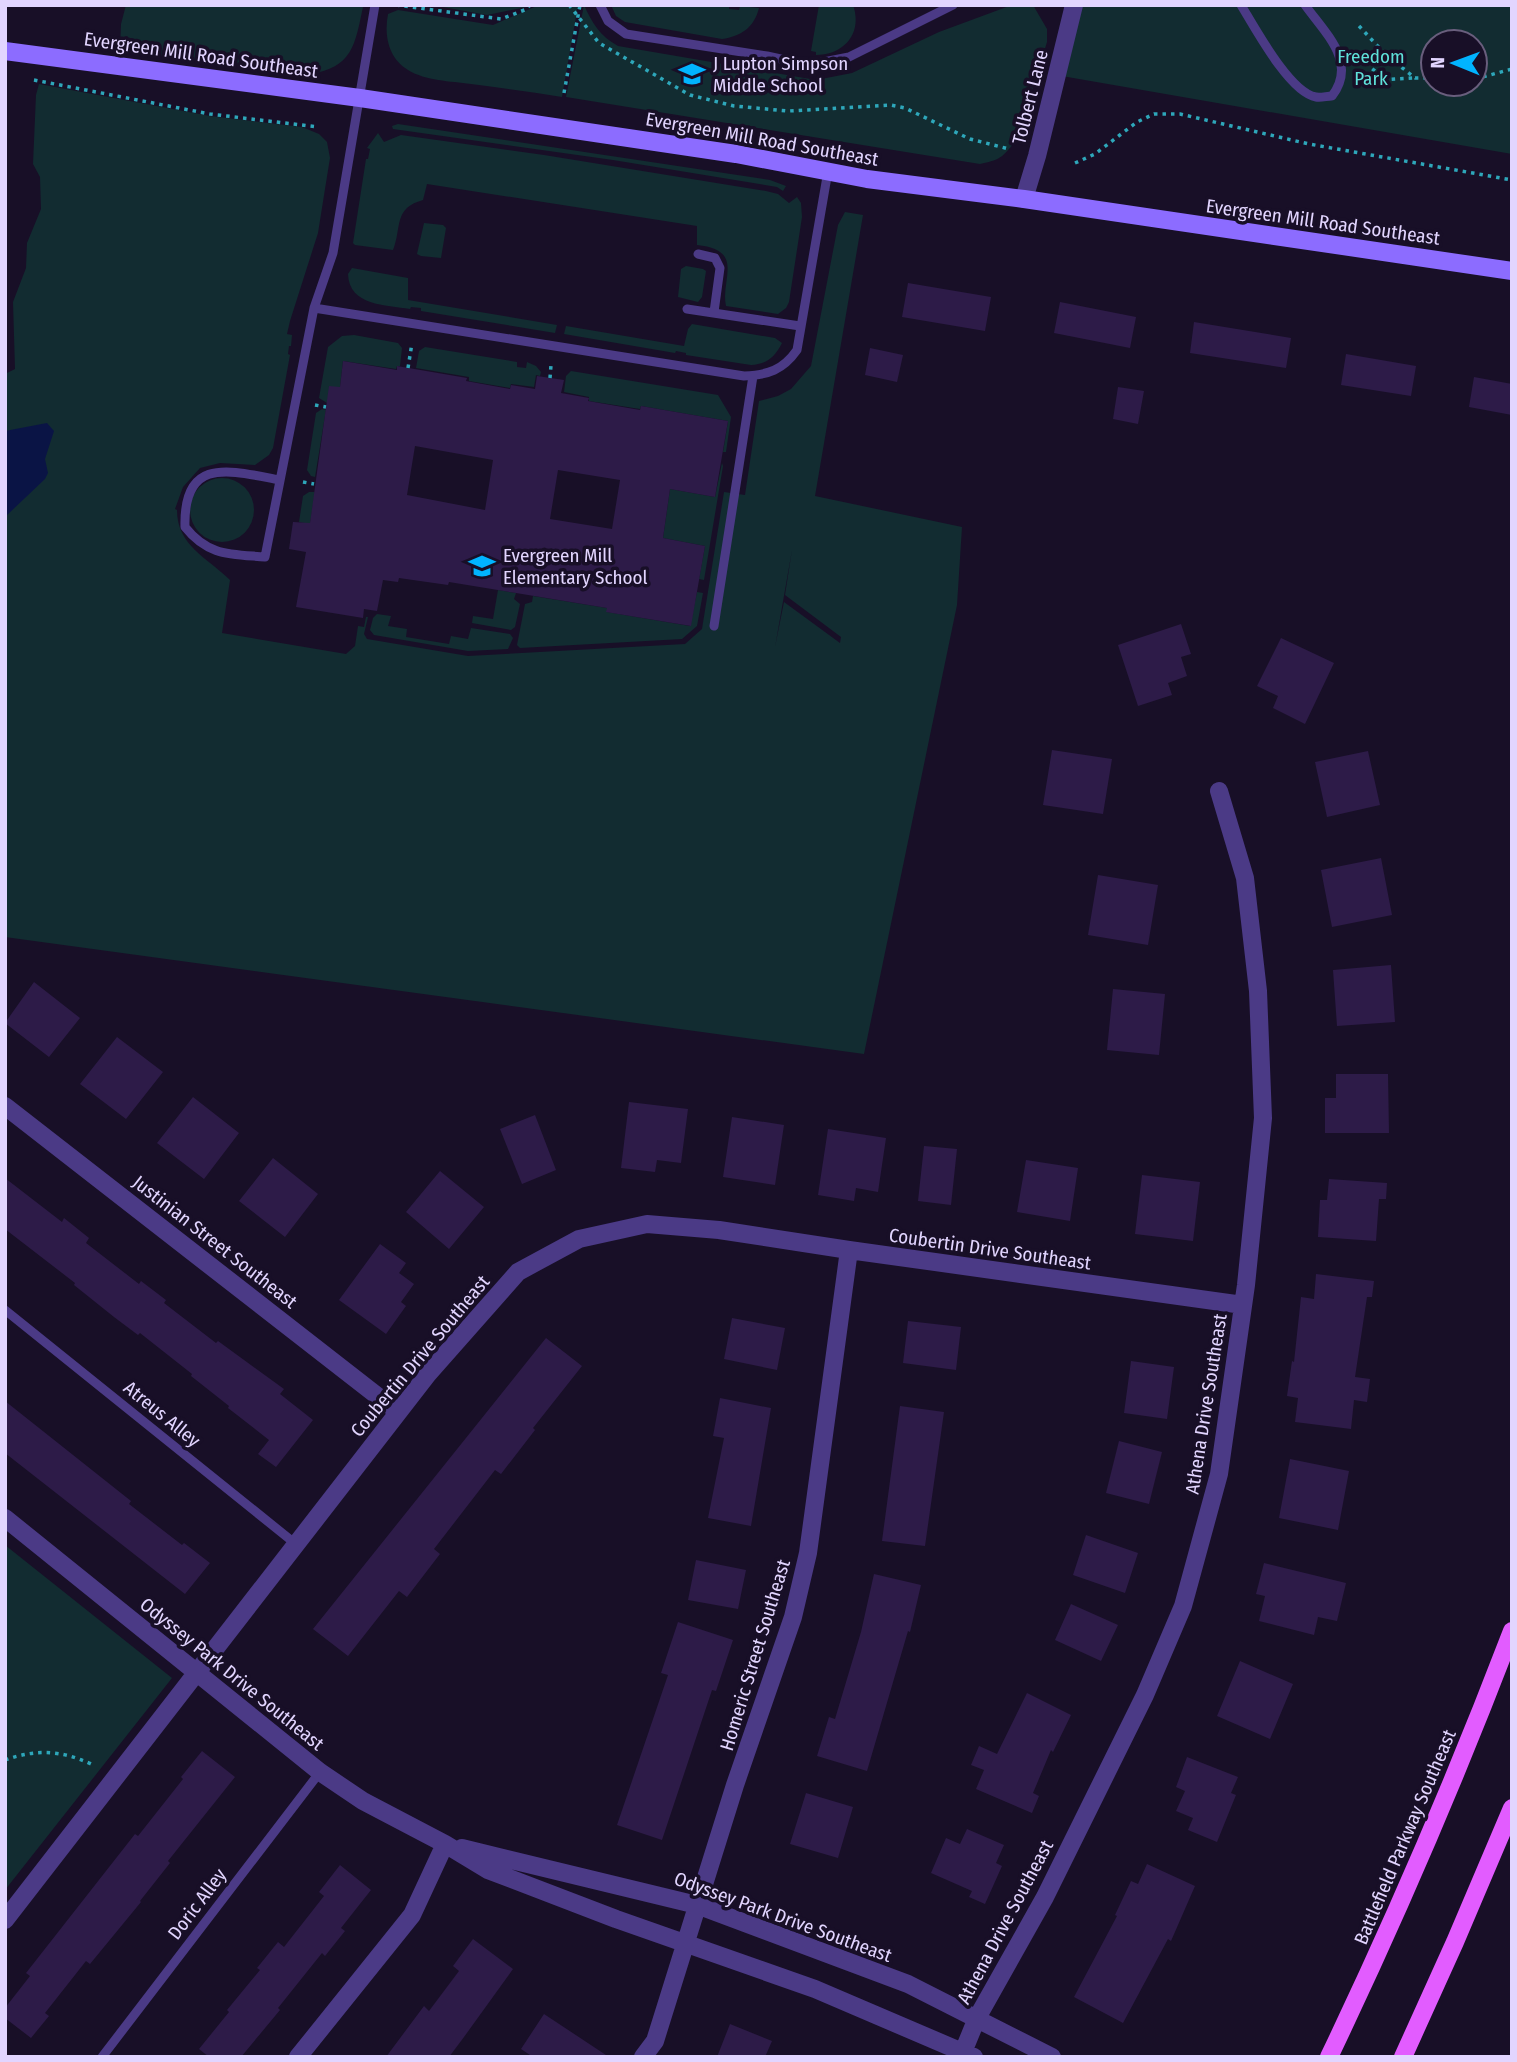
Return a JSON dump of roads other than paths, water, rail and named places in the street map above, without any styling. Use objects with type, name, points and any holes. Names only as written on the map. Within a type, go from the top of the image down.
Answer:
[{"type":"main road","name":"Evergreen Mill Road Southeast","points":[[5,51],[360,97],[736,153],[867,179],[1024,199],[1512,271]]},
{"type":"main road","name":"Battlefield Parkway Southeast","points":[[1329,2057],[1422,1853],[1512,1631]]},
{"type":"main road","points":[[1403,2057],[1512,1808]]},
{"type":"street","name":"Tolbert Lane","points":[[1024,199],[1074,5]]},
{"type":"street","name":"Athena Drive Southeast","points":[[966,2055],[977,2018],[1045,1897],[1145,1695],[1183,1606],[1219,1474],[1243,1305],[1263,1118],[1258,991],[1245,878],[1219,791]]},
{"type":"street","name":"Justinian Street Southeast","points":[[5,1106],[398,1412]]},
{"type":"street","name":"Coubertin Drive Southeast","points":[[5,1920],[428,1374],[518,1272],[579,1239],[648,1224],[719,1230],[1243,1305]]},
{"type":"street","name":"Homeric Street Southeast","points":[[643,2057],[655,2041],[697,1905],[793,1617],[808,1553],[849,1250]]},
{"type":"street","name":"Odyssey Park Drive Southeast","points":[[5,1518],[320,1772],[363,1801],[488,1870],[616,1919],[815,1989],[966,2055]]},
{"type":"street","name":"Odyssey Park Drive Southeast","points":[[445,1844],[697,1905],[908,1984],[1052,2057]]},
{"type":"street","points":[[298,2057],[412,1914],[445,1844]]},
{"type":"lane","points":[[280,480],[219,470],[206,474],[188,494],[185,527],[207,549],[226,554],[265,557],[314,308],[333,253],[375,5]]},
{"type":"lane","points":[[600,5],[608,22],[626,34],[808,65],[849,57],[953,5]]},
{"type":"lane","points":[[1241,5],[1272,56],[1301,91],[1316,97],[1332,96],[1340,86],[1340,54],[1306,5]]},
{"type":"lane","points":[[314,308],[753,376],[767,375],[788,363],[797,350],[828,172]]},
{"type":"lane","points":[[698,254],[715,258],[720,268],[714,313]]},
{"type":"lane","points":[[687,309],[800,326]]},
{"type":"lane","points":[[713,626],[753,376]]},
{"type":"lane","name":"Atreus Alley","points":[[5,1310],[297,1545]]},
{"type":"lane","name":"Doric Alley","points":[[102,2057],[320,1772]]},
{"type":"place","name":"J Lupton Simpson Middle School","points":[[692,74]]},
{"type":"place","name":"Evergreen Mill Elementary School","points":[[482,566]]},
{"type":"park label","name":"Freedom Park","points":[[1371,67]]}]
